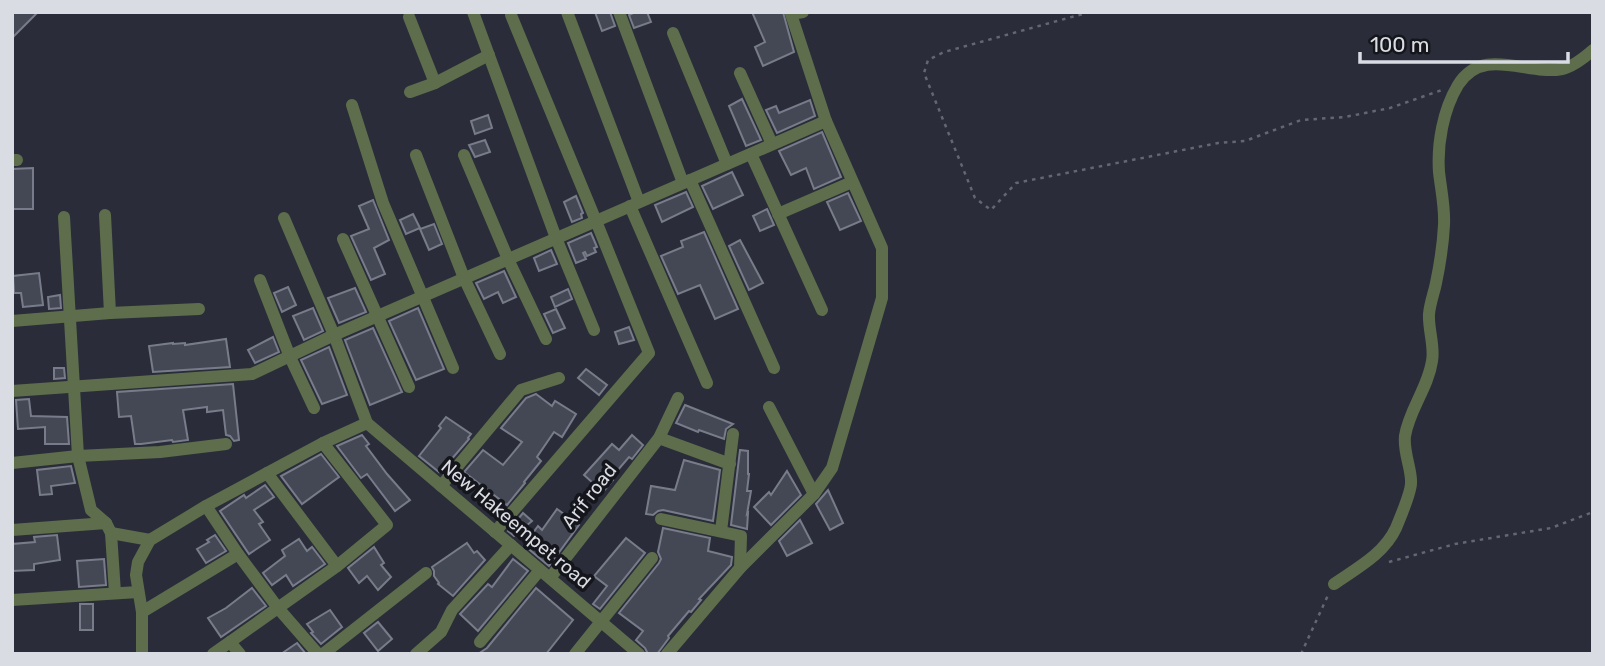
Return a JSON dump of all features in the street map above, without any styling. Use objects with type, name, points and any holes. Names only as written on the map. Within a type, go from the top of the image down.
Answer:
[{"type":"street","points":[[473,12],[556,238],[594,330]]},
{"type":"street","points":[[567,12],[635,204],[707,383]]},
{"type":"street","points":[[619,12],[687,182],[774,368]]},
{"type":"street","points":[[667,654],[740,568],[814,494],[832,468],[882,298],[882,248],[826,121],[795,13]]},
{"type":"street","points":[[495,532],[649,353],[511,15]]},
{"type":"street","points":[[409,16],[435,83]]},
{"type":"street","points":[[673,33],[727,164]]},
{"type":"street","points":[[1334,584],[1382,550],[1395,530],[1411,482],[1405,436],[1433,359],[1429,312],[1445,222],[1439,172],[1439,144],[1448,108],[1459,84],[1473,70],[1495,62],[1542,71],[1564,69],[1593,50]]},
{"type":"street","points":[[410,92],[435,83],[489,55]]},
{"type":"street","points":[[740,73],[772,145]]},
{"type":"street","points":[[352,105],[383,203],[453,368]]},
{"type":"street","points":[[12,391],[252,374],[334,335],[826,121]]},
{"type":"street","points":[[751,154],[822,310]]},
{"type":"street","points":[[416,155],[464,278],[500,355]]},
{"type":"street","points":[[464,155],[508,259],[546,339]]},
{"type":"street","points":[[778,214],[852,182]]},
{"type":"street","points":[[105,215],[110,313]]},
{"type":"street","points":[[64,217],[78,456],[90,510],[113,530],[126,592],[142,612],[142,654]]},
{"type":"street","points":[[12,530],[113,530],[144,539],[323,443],[364,415],[334,335],[284,218]]},
{"type":"street","points":[[343,239],[409,387]]},
{"type":"street","points":[[260,280],[314,408]]},
{"type":"street","points":[[12,321],[199,309]]},
{"type":"street","points":[[442,486],[522,390],[559,378]]},
{"type":"street","name":"Arif road","points":[[480,642],[545,574],[659,438],[678,398]]},
{"type":"street","points":[[769,407],[814,494]]},
{"type":"street","name":"New Hakeempet road","points":[[364,415],[442,486],[639,654]]},
{"type":"street","points":[[721,531],[733,435]]},
{"type":"street","points":[[659,438],[730,464]]},
{"type":"street","points":[[213,654],[337,566],[387,525],[323,443]]},
{"type":"street","points":[[12,463],[160,452],[226,444]]},
{"type":"street","points":[[267,473],[337,566]]},
{"type":"street","points":[[206,506],[278,608],[321,654],[426,573]]},
{"type":"street","points":[[661,519],[741,537],[740,568]]},
{"type":"street","points":[[126,592],[136,575],[144,539]]},
{"type":"street","points":[[416,654],[441,632],[452,610],[511,545]]},
{"type":"street","points":[[142,612],[238,554]]},
{"type":"street","points":[[575,654],[652,558]]},
{"type":"street","points":[[12,600],[126,592]]},
{"type":"street","points":[[230,642],[240,654]]},
{"type":"path","points":[[1090,12],[944,52],[928,60],[924,73],[975,198],[990,210],[1016,183],[1218,143],[1245,141],[1301,120],[1345,117],[1390,108],[1459,84]]},
{"type":"path","points":[[1379,566],[1455,544],[1551,528],[1593,512]]},
{"type":"path","points":[[1301,654],[1334,584]]},
{"type":"building","points":[[12,12],[38,12],[12,38]]},
{"type":"building","points":[[595,12],[610,12],[615,26],[602,31]]},
{"type":"building","points":[[647,12],[651,22],[634,28],[629,15]]},
{"type":"building","points":[[752,12],[783,12],[794,52],[763,66],[755,47],[765,42]]},
{"type":"building","points":[[742,99],[761,140],[746,146],[729,106]]},
{"type":"building","points":[[810,100],[815,116],[777,133],[766,110],[776,106],[779,113]]},
{"type":"building","points":[[488,115],[492,128],[475,134],[471,121]]},
{"type":"building","points":[[822,132],[841,177],[814,189],[806,168],[791,175],[779,151]]},
{"type":"building","points":[[485,140],[490,152],[475,157],[469,145]]},
{"type":"building","points":[[33,168],[33,209],[12,209],[12,169]]},
{"type":"building","points":[[732,172],[743,195],[713,209],[702,186]]},
{"type":"building","points":[[686,192],[693,207],[662,222],[655,205]]},
{"type":"building","points":[[848,193],[861,221],[840,230],[827,202]]},
{"type":"building","points":[[576,196],[583,213],[582,218],[572,222],[564,202]]},
{"type":"building","points":[[373,200],[389,240],[374,248],[385,274],[371,280],[351,236],[369,229],[359,206]]},
{"type":"building","points":[[767,209],[774,225],[760,231],[753,216]]},
{"type":"building","points":[[413,214],[420,228],[406,234],[400,220]]},
{"type":"building","points":[[434,224],[442,244],[429,250],[420,229]]},
{"type":"building","points":[[704,232],[738,309],[715,319],[700,285],[678,294],[661,256],[683,247],[681,241]]},
{"type":"building","points":[[591,233],[597,247],[594,248],[596,252],[587,256],[583,253],[586,259],[576,263],[568,243]]},
{"type":"building","points":[[740,240],[763,283],[749,290],[729,246]]},
{"type":"building","points":[[551,250],[557,264],[539,271],[534,258]]},
{"type":"building","points":[[504,271],[516,297],[503,303],[498,292],[484,299],[476,283]]},
{"type":"building","points":[[39,273],[43,305],[23,307],[21,293],[14,293],[13,276]]},
{"type":"building","points":[[288,287],[296,305],[282,312],[274,293]]},
{"type":"building","points":[[355,288],[366,312],[339,323],[328,298]]},
{"type":"building","points":[[568,289],[572,299],[555,307],[551,297]]},
{"type":"building","points":[[60,295],[61,308],[49,309],[48,297]]},
{"type":"building","points":[[313,308],[323,331],[304,340],[293,316]]},
{"type":"building","points":[[418,308],[444,369],[416,380],[389,321]]},
{"type":"building","points":[[556,309],[565,328],[553,333],[544,314]]},
{"type":"building","points":[[629,327],[634,340],[619,344],[615,332]]},
{"type":"building","points":[[373,328],[402,392],[370,405],[345,340]]},
{"type":"building","points":[[273,337],[279,352],[255,363],[248,350]]},
{"type":"building","points":[[226,339],[230,367],[153,372],[149,346],[173,343],[185,345]]},
{"type":"building","points":[[329,347],[347,395],[322,404],[301,360]]},
{"type":"building","points":[[54,368],[64,368],[65,378],[54,379]]},
{"type":"building","points":[[586,369],[607,385],[599,395],[578,378]]},
{"type":"building","points":[[233,384],[239,440],[234,441],[226,435],[223,410],[207,412],[207,407],[183,410],[188,440],[173,442],[135,444],[131,416],[119,417],[117,392]]},
{"type":"building","points":[[536,394],[552,406],[555,401],[576,414],[562,437],[554,432],[537,457],[541,461],[507,505],[464,472],[483,450],[503,465],[522,442],[501,428],[526,398]]},
{"type":"building","points":[[29,399],[31,416],[67,417],[69,444],[45,444],[45,427],[18,429],[16,400]]},
{"type":"building","points":[[685,405],[733,424],[726,429],[724,439],[676,423]]},
{"type":"building","points":[[446,417],[471,434],[439,472],[419,456],[441,428],[439,426]]},
{"type":"building","points":[[362,435],[369,444],[366,446],[410,500],[395,511],[367,474],[361,478],[337,446]]},
{"type":"building","points":[[632,435],[643,445],[611,478],[613,480],[603,492],[584,475],[612,444],[619,450]]},
{"type":"building","points":[[740,450],[748,451],[747,491],[751,491],[747,529],[731,525]]},
{"type":"building","points":[[321,454],[339,477],[302,504],[281,476]]},
{"type":"building","points":[[684,460],[720,470],[713,521],[663,510],[653,515],[646,514],[651,486],[675,490]]},
{"type":"building","points":[[71,466],[75,483],[51,486],[52,494],[40,495],[37,470]]},
{"type":"building","points":[[787,471],[801,495],[771,525],[754,507],[769,492],[771,495]]},
{"type":"building","points":[[265,485],[274,497],[254,510],[263,522],[259,524],[270,540],[249,554],[220,511]]},
{"type":"building","points":[[828,490],[843,523],[830,530],[816,504]]},
{"type":"building","points":[[557,509],[579,525],[549,566],[524,545],[538,526],[542,530]]},
{"type":"building","points":[[523,513],[532,521],[514,536],[508,531]]},
{"type":"building","points":[[800,520],[812,543],[787,556],[779,541]]},
{"type":"building","points":[[663,528],[710,538],[708,551],[732,557],[731,565],[668,636],[657,654],[648,654],[636,640],[643,631],[619,613],[659,563],[661,559],[658,552]]},
{"type":"building","points":[[57,535],[60,560],[34,564],[34,570],[12,571],[12,544],[35,542],[34,537]]},
{"type":"building","points":[[215,535],[226,551],[206,563],[197,549]]},
{"type":"building","points":[[626,538],[645,553],[600,609],[593,604],[607,586],[594,576]]},
{"type":"building","points":[[299,539],[307,551],[312,547],[325,564],[293,586],[286,575],[272,585],[263,573],[285,556],[282,550]]},
{"type":"building","points":[[467,543],[474,553],[477,551],[485,560],[453,596],[438,584],[432,567]]},
{"type":"building","points":[[374,547],[384,563],[381,565],[391,577],[378,590],[367,576],[359,583],[348,568]]},
{"type":"building","points":[[104,559],[106,585],[79,587],[77,561]]},
{"type":"building","points":[[513,559],[528,571],[478,631],[460,614],[488,584],[492,587]]},
{"type":"building","points":[[252,588],[266,606],[221,637],[208,618]]},
{"type":"building","points":[[536,588],[573,620],[546,654],[478,654],[487,648]]},
{"type":"building","points":[[80,604],[93,604],[93,630],[80,630]]},
{"type":"building","points":[[330,610],[342,627],[321,644],[307,624]]},
{"type":"building","points":[[378,622],[392,639],[378,651],[364,633]]},
{"type":"building","points":[[297,643],[306,654],[281,654]]}]
